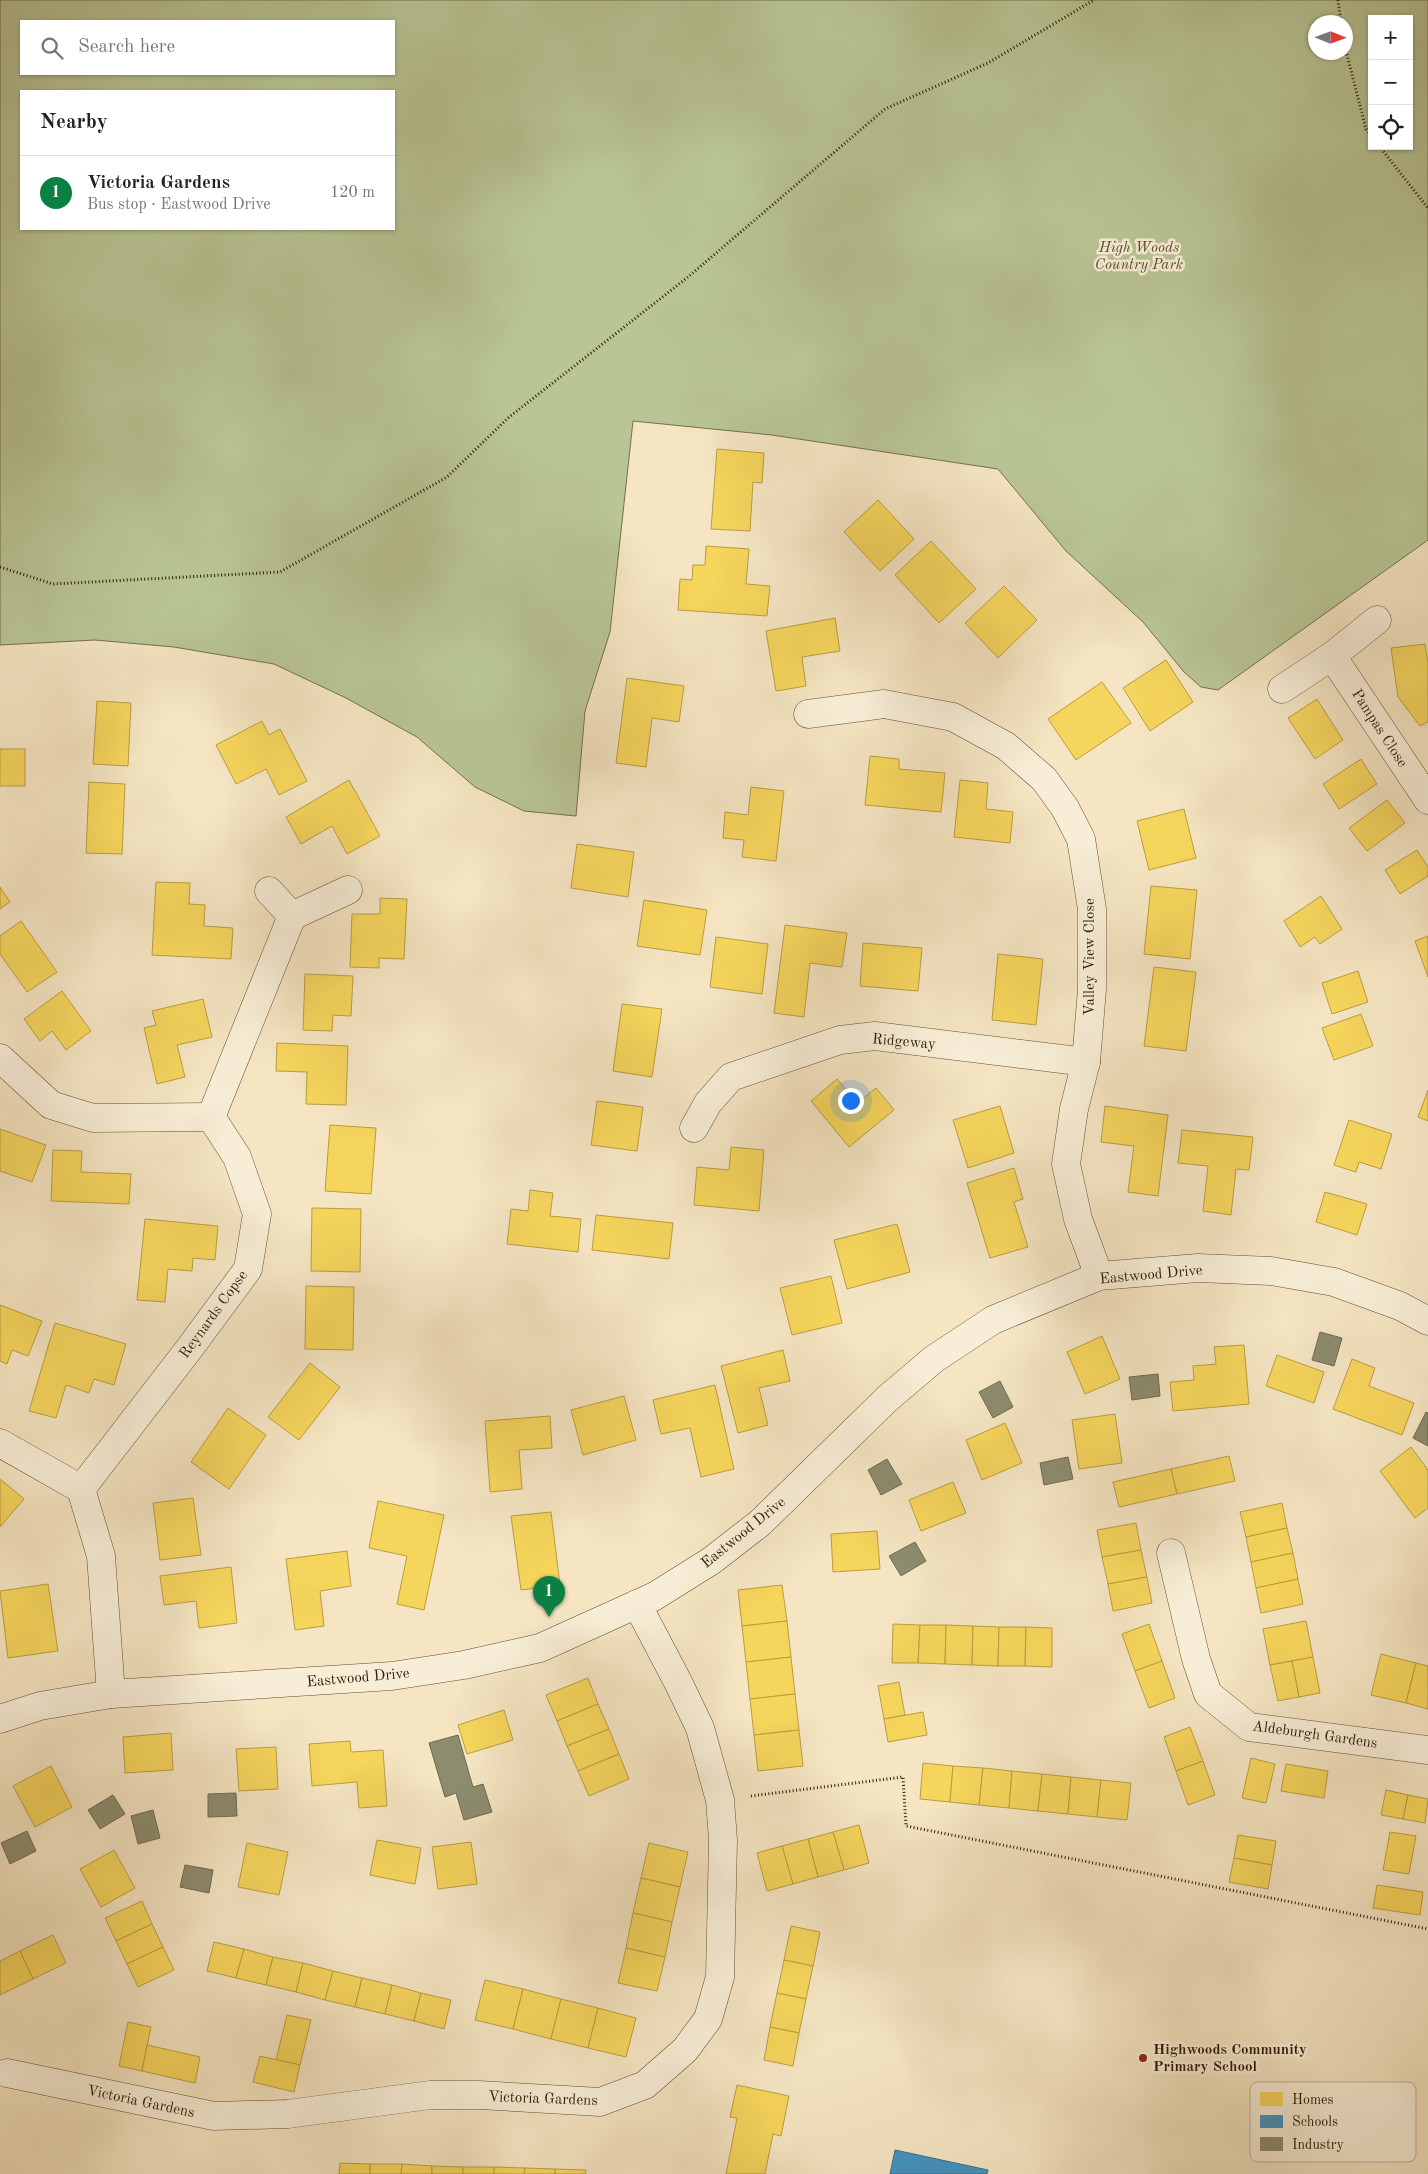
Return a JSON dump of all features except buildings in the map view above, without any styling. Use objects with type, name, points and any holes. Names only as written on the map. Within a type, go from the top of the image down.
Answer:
[{"type":"street","points":[[1282,688],[1332,656],[1377,620]]},
{"type":"street","name":"Pampas Close","points":[[1332,656],[1428,800]]},
{"type":"street","name":"Valley View Close","points":[[808,714],[884,704],[953,717],[1006,746],[1044,779],[1065,808],[1081,839],[1092,909],[1092,989],[1086,1062],[1074,1109],[1066,1164],[1078,1219],[1099,1276]]},
{"type":"street","points":[[0,1058],[51,1105],[93,1118],[211,1117],[292,916],[348,890]]},
{"type":"street","points":[[269,891],[292,916]]},
{"type":"street","name":"Ridgeway","points":[[694,1128],[708,1103],[731,1077],[840,1040],[875,1036],[1086,1062]]},
{"type":"street","name":"Reynards Copse","points":[[81,1489],[189,1349],[248,1268],[257,1214],[237,1157],[211,1117]]},
{"type":"street","name":"Eastwood Drive","points":[[0,1719],[40,1706],[111,1694],[392,1676],[464,1665],[540,1648],[655,1596],[711,1561],[760,1523],[888,1398],[934,1359],[993,1320],[1099,1276],[1198,1268],[1271,1271],[1334,1282],[1400,1306],[1428,1321]]},
{"type":"street","points":[[0,1443],[81,1489],[101,1556],[111,1694]]},
{"type":"street","name":"Aldeburgh Gardens","points":[[1171,1553],[1196,1659],[1208,1694],[1249,1727],[1428,1750]]},
{"type":"street","name":"Victoria Gardens","points":[[7,2073],[214,2116],[288,2114],[430,2095],[479,2095],[600,2102],[645,2085],[685,2050],[708,2019],[720,1977],[723,1840],[720,1800],[700,1728],[637,1604]]},
{"type":"path","points":[[0,567],[53,584],[280,572],[447,477],[508,418],[688,277],[885,109],[988,63],[1094,0]]},
{"type":"path","points":[[1338,0],[1340,15]]},
{"type":"path","points":[[1348,60],[1368,131]]},
{"type":"path","points":[[1383,150],[1428,208]]},
{"type":"path","points":[[720,1800],[903,1777],[906,1826],[1428,1928]]},
{"type":"green space","name":"High Woods Country Park","points":[[0,0],[1428,0],[1428,540],[1218,690],[1201,687],[1184,672],[1143,622],[1066,551],[998,469],[772,435],[633,421],[610,632],[585,711],[576,816],[524,811],[475,787],[417,737],[346,698],[274,664],[174,647],[95,640],[0,645]]},
{"type":"place","name":"Victoria Gardens","points":[[549,1617]]},
{"type":"place","name":"Highwoods Community Primary School","points":[[1143,2058]]}]
